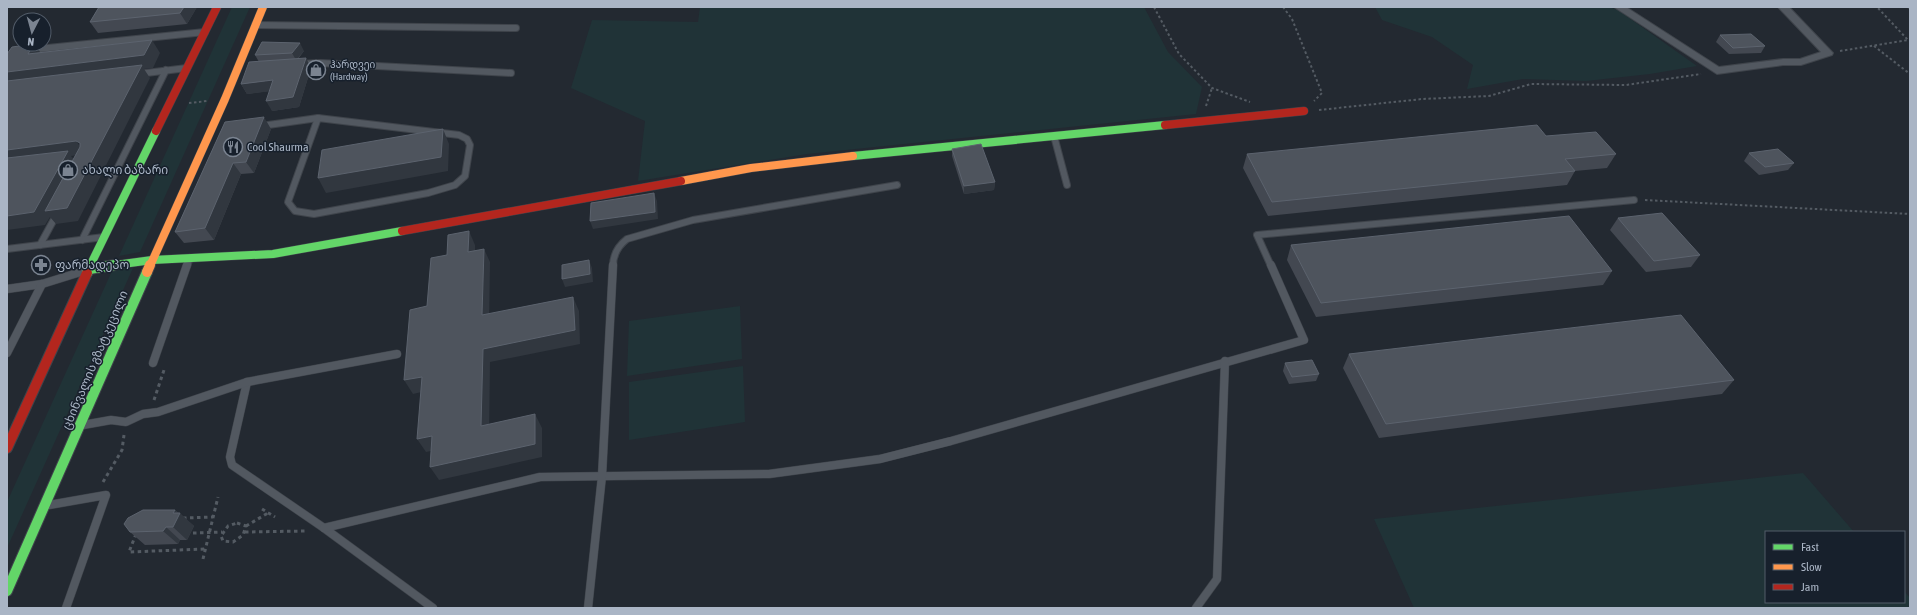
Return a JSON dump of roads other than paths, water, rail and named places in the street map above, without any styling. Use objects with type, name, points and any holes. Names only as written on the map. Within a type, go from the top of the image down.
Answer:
[{"type":"main road","points":[[7,448],[104,237],[217,7]]},
{"type":"main road","name":"ცხინვალის გზატკეცილი","points":[[7,591],[152,260],[214,132],[225,99],[240,69],[262,7]]},
{"type":"main road","points":[[89,269],[152,260],[273,254],[751,168],[1304,111]]},
{"type":"street","points":[[1619,7],[1717,71],[1783,62],[1801,62],[1828,53],[1783,7]]},
{"type":"lane","points":[[255,25],[516,28]]},
{"type":"lane","points":[[52,47],[204,32]]},
{"type":"lane","points":[[290,64],[320,63],[510,73]]},
{"type":"lane","points":[[134,74],[187,68]]},
{"type":"lane","points":[[82,240],[166,70]]},
{"type":"lane","points":[[256,126],[318,118],[459,135],[467,139],[470,146],[466,176],[455,185],[428,194],[314,214],[295,211],[288,202],[318,118]]},
{"type":"lane","points":[[1054,136],[1067,185]]},
{"type":"lane","points":[[588,608],[602,476],[614,258],[620,244],[627,239],[693,220],[785,203],[898,185]]},
{"type":"lane","points":[[324,528],[540,477],[769,474],[880,459],[951,442],[1225,361],[1304,340],[1257,235],[1634,200]]},
{"type":"lane","points":[[40,245],[61,205]]},
{"type":"lane","points":[[7,249],[104,237]]},
{"type":"lane","points":[[154,363],[190,258]]},
{"type":"lane","points":[[7,289],[42,284],[89,269]]},
{"type":"lane","points":[[7,353],[42,284]]},
{"type":"lane","points":[[81,425],[111,420],[126,422],[143,414],[158,412],[247,382],[396,354]]},
{"type":"lane","points":[[1196,608],[1217,579],[1225,361]]},
{"type":"lane","points":[[247,382],[230,457],[232,465],[324,528],[433,608]]},
{"type":"lane","points":[[45,506],[106,495],[66,608]]},
{"type":"place","name":"ჰარდვეი (Hardway)","points":[[316,70]]},
{"type":"place","name":"Cool Shaurma","points":[[233,147]]},
{"type":"place","name":"ახალი ბაზარი","points":[[68,170]]},
{"type":"place","name":"ფარმადეპო","points":[[41,265]]}]
